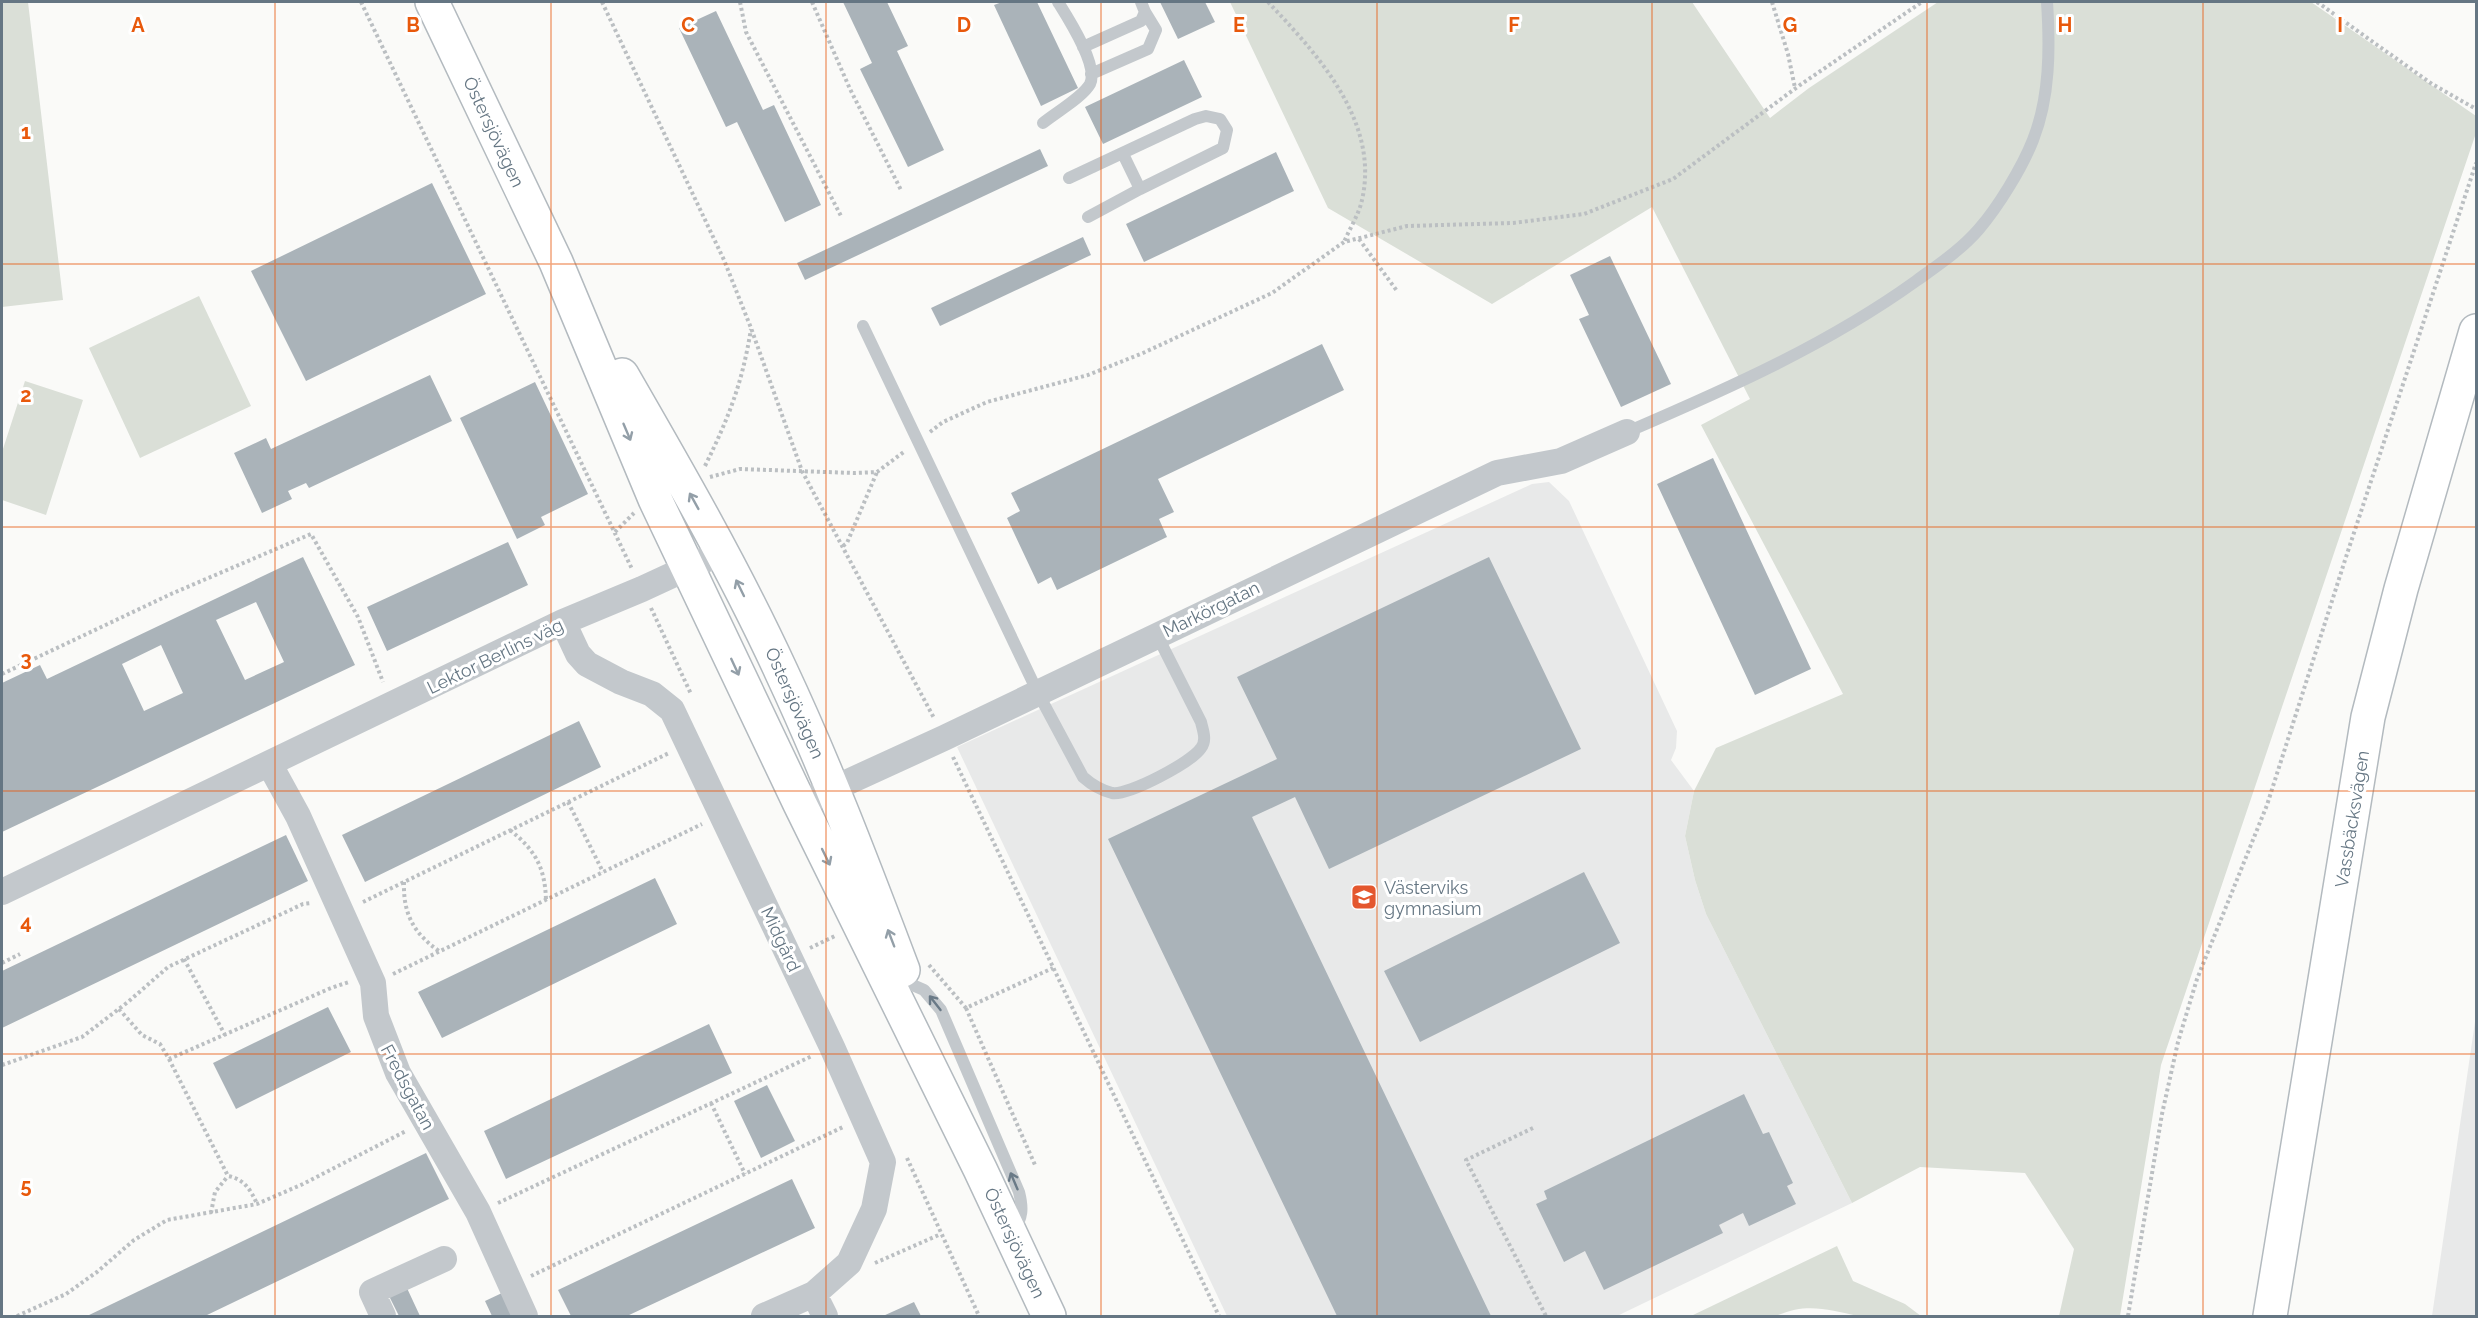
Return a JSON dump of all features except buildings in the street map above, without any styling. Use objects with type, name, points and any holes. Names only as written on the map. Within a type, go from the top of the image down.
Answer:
[{"type":"main road","name":"Östersjövägen","points":[[432,2],[556,262],[655,499],[800,804],[980,1169],[1050,1317]]},
{"type":"main road","name":"Östersjövägen","points":[[556,262],[691,482],[722,552],[781,670],[918,973],[980,1169]]},
{"type":"main road","name":"Vassbäcksvägen","points":[[2270,1317],[2368,717],[2404,578],[2476,331]]},
{"type":"street","name":"Markörgatan","points":[[800,804],[944,738],[1497,473],[1560,461],[1627,432]]},
{"type":"street","name":"Lektor Berlins väg","points":[[2,892],[563,622],[642,590],[722,552]]},
{"type":"street","name":"Midgård","points":[[563,622],[578,654],[587,664],[621,682],[652,694],[672,710],[832,1047],[883,1162],[874,1209],[849,1263],[820,1305]]},
{"type":"street","name":"Fredsgatan","points":[[270,765],[298,816],[372,980],[376,1016],[398,1073],[478,1212],[525,1317]]},
{"type":"street","points":[[383,1317],[372,1292],[444,1259]]},
{"type":"street","points":[[764,1317],[820,1305]]},
{"type":"lane","points":[[1042,123],[1079,97],[1091,83],[1091,74],[1083,47],[1058,2]]},
{"type":"lane","points":[[1627,432],[1742,382],[1838,332],[1897,295],[1956,252],[1978,230],[1998,204],[2035,132],[2044,104],[2048,68],[2047,2]]},
{"type":"lane","points":[[1083,47],[1141,21],[1143,7]]},
{"type":"lane","points":[[1091,74],[1148,49],[1156,30],[1143,7]]},
{"type":"lane","points":[[1069,178],[1194,119],[1206,116],[1220,119],[1227,130],[1223,148],[1088,217]]},
{"type":"lane","points":[[1123,154],[1140,189]]},
{"type":"lane","points":[[863,326],[1038,693],[1083,777],[1095,787],[1113,793],[1127,792],[1194,757],[1203,746],[1205,736],[1201,722],[1157,635]]},
{"type":"lane","points":[[918,973],[924,990],[941,1010],[1019,1192],[1023,1207],[1022,1215],[1019,1224],[1011,1234]]},
{"type":"path","points":[[361,2],[692,695]]},
{"type":"path","points":[[602,2],[724,260],[802,471],[944,738],[1219,1317]]},
{"type":"path","points":[[740,2],[746,32],[842,218]]},
{"type":"path","points":[[812,2],[850,89],[901,190]]},
{"type":"path","points":[[1268,2],[1310,46],[1330,74],[1356,122],[1364,153],[1362,200],[1344,242]]},
{"type":"path","points":[[1772,2],[1788,54],[1795,88]]},
{"type":"path","points":[[843,546],[847,543],[877,472],[943,422],[987,402],[1088,375],[1143,353],[1261,298],[1289,282],[1344,242],[1407,226],[1514,223],[1584,214],[1673,179],[1795,88],[1922,2]]},
{"type":"path","points":[[2317,2],[2432,84],[2476,108]]},
{"type":"path","points":[[2128,1317],[2162,1114],[2181,1031],[2197,979],[2267,805],[2346,556],[2476,163]]},
{"type":"path","points":[[1359,239],[1397,291]]},
{"type":"path","points":[[691,482],[727,421],[739,389],[751,328]]},
{"type":"path","points":[[691,482],[740,469],[877,472]]},
{"type":"path","points":[[615,532],[632,515],[655,499]]},
{"type":"path","points":[[2,674],[171,594],[311,534],[358,616],[392,705]]},
{"type":"path","points":[[2,1065],[82,1037],[168,967],[303,903],[338,906],[404,882],[688,743]]},
{"type":"path","points":[[568,802],[603,872]]},
{"type":"path","points":[[169,1059],[331,988],[372,980],[440,951],[722,815]]},
{"type":"path","points":[[510,830],[527,844],[536,856],[544,878],[546,900]]},
{"type":"path","points":[[404,882],[408,917],[423,938],[440,951]]},
{"type":"path","points":[[805,938],[815,959]]},
{"type":"path","points":[[2,963],[20,954]]},
{"type":"path","points":[[184,959],[225,1035]]},
{"type":"path","points":[[966,1008],[1053,968]]},
{"type":"path","points":[[918,973],[966,1008],[1035,1165]]},
{"type":"path","points":[[119,1009],[142,1035],[160,1044],[228,1176]]},
{"type":"path","points":[[478,1212],[832,1047]]},
{"type":"path","points":[[711,1103],[745,1174]]},
{"type":"path","points":[[511,1285],[863,1117]]},
{"type":"path","points":[[17,1317],[66,1293],[97,1272],[134,1239],[167,1220],[257,1204],[303,1184],[426,1121]]},
{"type":"path","points":[[1533,1128],[1466,1160],[1546,1317]]},
{"type":"path","points":[[903,1149],[979,1317]]},
{"type":"path","points":[[228,1176],[236,1177],[250,1190],[257,1204]]},
{"type":"path","points":[[211,1213],[215,1192],[228,1176]]},
{"type":"path","points":[[849,1263],[861,1268],[870,1266],[941,1234]]},
{"type":"shaded area","points":[[2,2],[28,2],[63,300],[2,307]]},
{"type":"shaded area","points":[[1230,2],[1692,2],[1770,118],[1809,88],[1938,2],[2311,2],[2476,116],[2476,133],[2161,1065],[2120,1316],[2059,1316],[2074,1249],[2025,1173],[1920,1167],[1852,1203],[1706,914],[1685,836],[1694,791],[1716,748],[1843,694],[1701,425],[1750,399],[1652,207],[1492,304],[1328,208]]},
{"type":"shaded area","points":[[199,296],[251,406],[140,458],[89,348]]},
{"type":"shaded area","points":[[25,381],[83,400],[46,515],[2,500],[2,452]]},
{"type":"shaded area","name":"Västerviks gymnasium","points":[[1549,482],[1569,501],[1677,731],[1676,748],[1671,760],[1694,791],[1685,836],[1706,914],[1852,1203],[1617,1316],[1227,1316],[957,747],[1532,484]]},
{"type":"shaded area","points":[[2476,1015],[2476,1316],[2432,1316]]},
{"type":"shaded area","points":[[1837,1246],[1853,1281],[1905,1304],[1921,1316],[1866,1317],[1808,1308],[1776,1316],[1691,1316]]},
{"type":"place","name":"Västerviks gymnasium","points":[[1364,897]]}]
